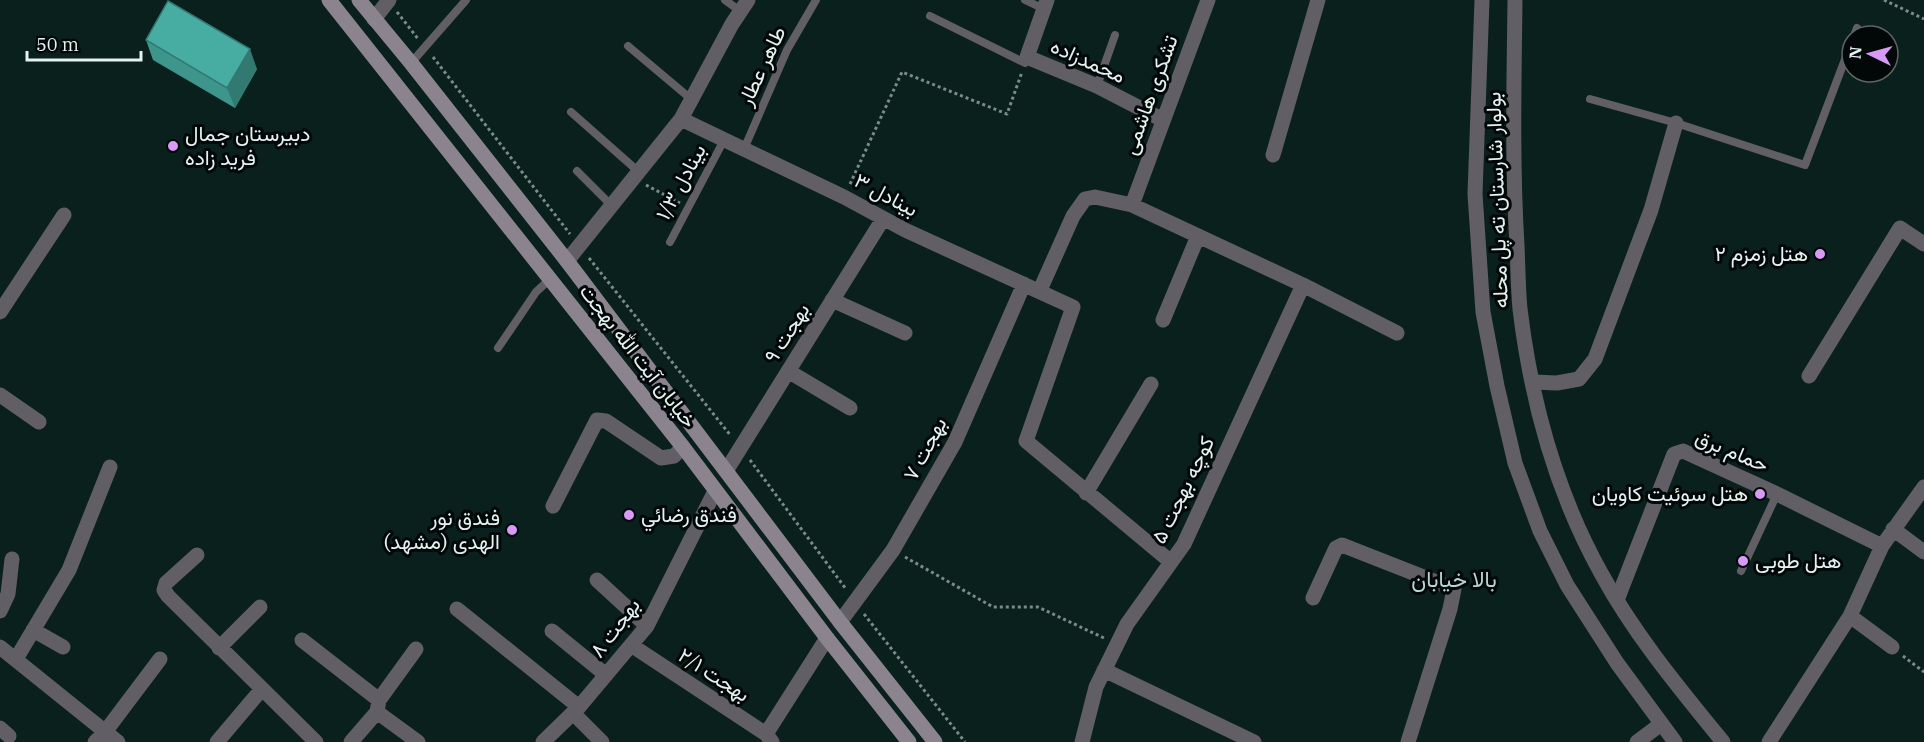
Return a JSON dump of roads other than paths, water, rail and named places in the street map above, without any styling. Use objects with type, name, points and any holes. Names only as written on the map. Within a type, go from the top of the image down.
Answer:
[{"type":"main road","name":"خیابان آیت الله بهجت","points":[[329,0],[683,447],[826,638],[909,742]]},
{"type":"main road","name":"خیابان آیت الله بهجت","points":[[359,0],[567,261],[840,622],[935,742]]},
{"type":"street","name":"تشکری هاشمی","points":[[1132,205],[1208,0]]},
{"type":"street","points":[[1273,155],[1318,0]]},
{"type":"street","name":"بولوار شارستان ته پل محله","points":[[1482,0],[1475,195],[1482,300],[1497,386],[1515,463],[1540,531],[1567,585],[1617,663],[1675,742]]},
{"type":"street","name":"بولوار شارستان ته پل محله","points":[[1515,0],[1514,194],[1520,308],[1533,382],[1550,452],[1573,515],[1617,600],[1644,642],[1723,742]]},
{"type":"street","points":[[374,19],[388,1]]},
{"type":"street","points":[[1026,60],[1046,5]]},
{"type":"street","points":[[567,261],[681,119],[744,6]]},
{"type":"street","name":"محمدزاده","points":[[1026,60],[1097,86],[1163,120]]},
{"type":"street","name":"بینادل ۳","points":[[681,119],[844,196],[883,219],[1073,307],[1026,441],[1086,493]]},
{"type":"street","points":[[1533,382],[1579,379],[1595,359],[1651,210],[1676,123]]},
{"type":"street","points":[[1040,290],[1073,216],[1084,199],[1095,198],[1132,205],[1303,285],[1397,333]]},
{"type":"street","points":[[0,312],[64,215]]},
{"type":"street","name":"بهجت ۹","points":[[726,471],[883,219]]},
{"type":"street","points":[[1809,376],[1900,228],[1924,244]]},
{"type":"street","points":[[1163,320],[1198,236]]},
{"type":"street","name":"بهجت ۷","points":[[840,622],[893,550],[956,442],[1024,284]]},
{"type":"street","name":"کوچه بهجت ۵","points":[[1082,742],[1096,687],[1116,644],[1127,624],[1184,544],[1303,285]]},
{"type":"street","points":[[832,300],[905,333]]},
{"type":"street","points":[[788,371],[850,408]]},
{"type":"street","points":[[1151,384],[1086,493],[1172,562]]},
{"type":"street","points":[[0,395],[39,422]]},
{"type":"street","points":[[553,507],[597,420],[606,421],[661,458],[674,456],[683,447]]},
{"type":"street","name":"حمام برق","points":[[1617,600],[1674,454],[1678,451],[1683,451],[1777,494],[1882,546]]},
{"type":"street","points":[[16,659],[69,570],[110,468]]},
{"type":"street","points":[[1769,742],[1850,616],[1882,546],[1924,487]]},
{"type":"street","name":"بهجت ۸","points":[[543,742],[576,710],[647,626],[715,491]]},
{"type":"street","points":[[1893,530],[1924,552]]},
{"type":"street","points":[[1314,598],[1336,548],[1342,545],[1454,589],[1450,609],[1408,742]]},
{"type":"street","points":[[196,555],[166,582],[164,590],[219,648],[316,742]]},
{"type":"street","points":[[0,611],[8,594],[12,559]]},
{"type":"street","points":[[597,580],[647,626]]},
{"type":"street","points":[[219,648],[260,607]]},
{"type":"street","points":[[457,609],[576,710],[602,742]]},
{"type":"street","points":[[1850,616],[1892,647]]},
{"type":"street","points":[[33,630],[63,647]]},
{"type":"street","points":[[552,631],[606,675]]},
{"type":"street","points":[[769,738],[826,638]]},
{"type":"street","points":[[302,640],[418,742]]},
{"type":"street","name":"بهجت ۲/۱","points":[[631,645],[769,738]]},
{"type":"street","points":[[0,647],[100,737],[118,742]]},
{"type":"street","points":[[351,742],[416,649]]},
{"type":"street","points":[[100,737],[160,659]]},
{"type":"street","points":[[1104,670],[1254,742]]},
{"type":"street","points":[[217,742],[261,690]]},
{"type":"street","points":[[1637,742],[1661,724]]},
{"type":"lane","points":[[411,63],[466,0]]},
{"type":"lane","points":[[725,0],[744,6]]},
{"type":"lane","name":"طاهر عطار","points":[[744,149],[787,50],[816,0]]},
{"type":"lane","points":[[1025,0],[1046,5]]},
{"type":"lane","points":[[930,16],[1026,60]]},
{"type":"lane","points":[[1097,86],[1115,35]]},
{"type":"lane","points":[[628,46],[691,99]]},
{"type":"lane","points":[[1590,99],[1676,123],[1805,165],[1840,72]]},
{"type":"lane","points":[[571,112],[636,175]]},
{"type":"lane","name":"بینادل ۱/۳","points":[[670,242],[724,140]]},
{"type":"lane","points":[[577,171],[612,206]]},
{"type":"lane","points":[[498,348],[536,292],[550,279]]},
{"type":"lane","points":[[1741,571],[1777,494]]},
{"type":"place","name":"دبیرستان جمال فرید زاده","points":[[173,146]]},
{"type":"place","name":"هتل زمزم ۲","points":[[1820,254]]},
{"type":"place","name":"هتل سوئیت کاویان","points":[[1760,494]]},
{"type":"place","name":"فندق رضائي","points":[[629,515]]},
{"type":"place","name":"فندق نور الهدى (مشهد)","points":[[512,530]]},
{"type":"place","name":"هتل طوبی","points":[[1743,561]]},
{"type":"district","name":"بالا خیابان","points":[[1454,579]]}]
